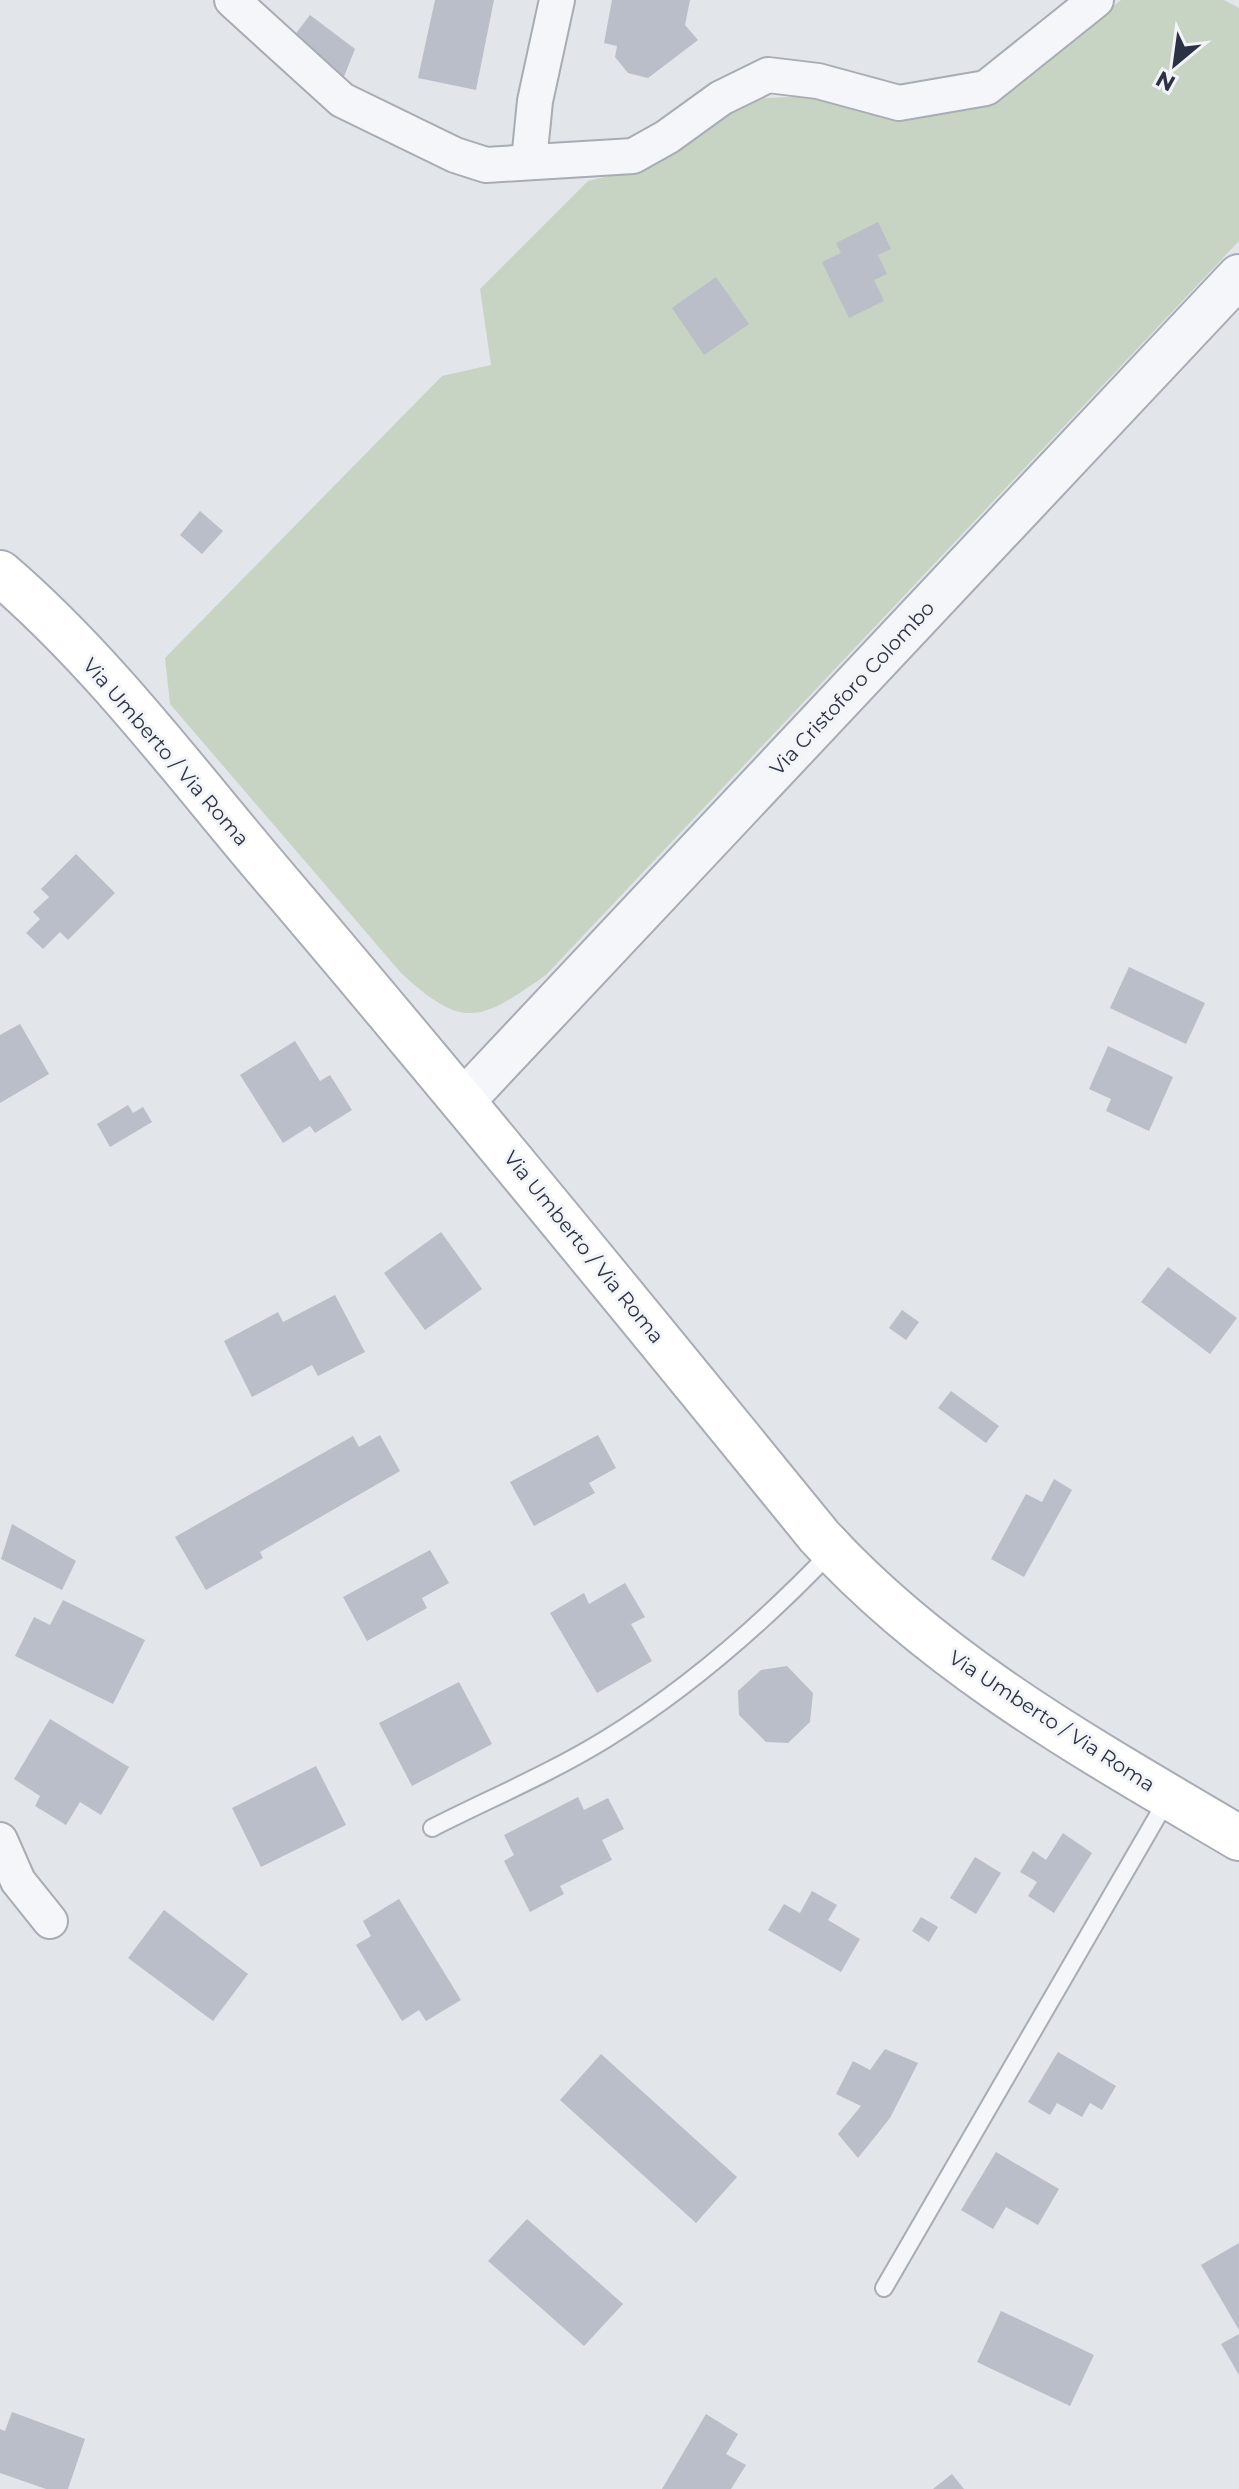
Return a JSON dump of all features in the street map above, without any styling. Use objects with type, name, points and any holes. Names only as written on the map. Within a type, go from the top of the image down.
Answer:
[{"type":"main road","name":"Via Umberto / Via Roma","points":[[0,573],[31,599],[105,680],[464,1100],[832,1550],[923,1636],[991,1685],[1239,1838]]},
{"type":"street","points":[[232,0],[342,100],[455,155],[486,165],[633,156],[667,137],[721,98],[768,75],[818,81],[899,103],[986,88],[1096,0]]},
{"type":"street","points":[[529,161],[535,101],[557,0]]},
{"type":"street","name":"Via Cristoforo Colombo","points":[[464,1100],[1239,276]]},
{"type":"street","points":[[0,1840],[18,1881],[50,1921]]},
{"type":"lane","points":[[432,1828],[604,1740],[661,1702],[774,1611],[832,1550]]},
{"type":"lane","points":[[884,2288],[1169,1797]]},
{"type":"green space","points":[[1121,0],[1224,0],[1239,8],[1239,241],[546,975],[504,1002],[472,1013],[457,1011],[423,992],[401,973],[170,704],[165,658],[442,376],[491,365],[480,289],[588,181],[656,165],[748,99],[810,96],[989,99]]},
{"type":"building","points":[[435,0],[494,0],[476,90],[418,78]]},
{"type":"building","points":[[612,0],[690,0],[685,25],[698,40],[648,78],[628,73],[615,57],[617,46],[604,43]]},
{"type":"building","points":[[310,15],[355,49],[343,79],[294,36]]},
{"type":"building","points":[[878,222],[891,249],[878,255],[887,274],[874,280],[884,301],[849,318],[822,262],[841,253],[836,243]]},
{"type":"building","points":[[716,277],[749,324],[704,355],[672,308]]},
{"type":"building","points":[[200,511],[223,531],[202,554],[180,535]]},
{"type":"building","points":[[76,854],[115,893],[68,940],[60,932],[43,949],[26,933],[40,919],[33,912],[49,897],[41,889]]},
{"type":"building","points":[[1129,967],[1205,1003],[1186,1044],[1110,1008]]},
{"type":"building","points":[[20,1024],[49,1074],[0,1103],[0,1035]]},
{"type":"building","points":[[295,1041],[320,1081],[330,1075],[352,1110],[315,1133],[310,1126],[283,1143],[240,1075]]},
{"type":"building","points":[[1108,1046],[1173,1077],[1149,1131],[1106,1111],[1111,1099],[1089,1089]]},
{"type":"building","points":[[128,1105],[133,1113],[143,1107],[152,1122],[110,1147],[97,1124]]},
{"type":"building","points":[[441,1232],[482,1289],[425,1330],[384,1273]]},
{"type":"building","points":[[1168,1267],[1237,1318],[1210,1354],[1141,1302]]},
{"type":"building","points":[[335,1295],[365,1352],[318,1376],[312,1365],[252,1397],[224,1341],[278,1312],[283,1322]]},
{"type":"building","points":[[902,1310],[919,1322],[906,1340],[889,1328]]},
{"type":"building","points":[[951,1391],[999,1426],[986,1443],[938,1408]]},
{"type":"building","points":[[380,1435],[400,1471],[260,1552],[263,1558],[206,1590],[175,1537],[353,1436],[359,1447]]},
{"type":"building","points":[[598,1435],[616,1468],[589,1483],[595,1493],[534,1526],[510,1482]]},
{"type":"building","points":[[1054,1479],[1072,1490],[1024,1577],[991,1559],[1026,1494],[1042,1502]]},
{"type":"building","points":[[12,1524],[76,1561],[62,1590],[1,1559]]},
{"type":"building","points":[[430,1550],[449,1583],[422,1598],[427,1608],[367,1641],[343,1597]]},
{"type":"building","points":[[625,1583],[645,1617],[631,1624],[652,1661],[597,1693],[550,1613],[584,1593],[589,1604]]},
{"type":"building","points":[[63,1600],[145,1640],[113,1704],[15,1656],[34,1617],[50,1625]]},
{"type":"building","points":[[787,1666],[813,1693],[810,1722],[788,1743],[766,1742],[739,1715],[738,1691],[761,1670]]},
{"type":"building","points":[[459,1682],[492,1744],[412,1786],[379,1723]]},
{"type":"building","points":[[50,1719],[129,1767],[101,1815],[80,1802],[66,1825],[35,1806],[40,1796],[14,1779]]},
{"type":"building","points":[[316,1766],[346,1825],[261,1867],[232,1808]]},
{"type":"building","points":[[578,1797],[584,1810],[608,1798],[624,1829],[602,1840],[612,1860],[560,1886],[564,1894],[530,1912],[504,1861],[514,1855],[504,1835]]},
{"type":"building","points":[[1063,1833],[1092,1853],[1054,1913],[1028,1896],[1037,1882],[1020,1872],[1033,1851],[1046,1860]]},
{"type":"building","points":[[975,1857],[1001,1873],[976,1914],[950,1898]]},
{"type":"building","points":[[812,1891],[837,1905],[828,1920],[860,1939],[841,1972],[768,1930],[784,1904],[800,1913]]},
{"type":"building","points":[[399,1899],[461,2000],[426,2021],[419,2010],[402,2021],[356,1945],[371,1936],[363,1921]]},
{"type":"building","points":[[164,1910],[248,1974],[213,2021],[128,1958]]},
{"type":"building","points":[[921,1917],[938,1927],[929,1942],[912,1931]]},
{"type":"building","points":[[885,2049],[918,2063],[890,2118],[858,2158],[838,2134],[861,2106],[836,2094],[853,2061],[870,2070]]},
{"type":"building","points":[[1058,2052],[1116,2086],[1102,2110],[1090,2103],[1082,2117],[1057,2103],[1050,2115],[1028,2102]]},
{"type":"building","points":[[601,2054],[737,2177],[696,2223],[560,2100]]},
{"type":"building","points":[[996,2152],[1059,2189],[1038,2225],[1006,2207],[993,2229],[961,2210]]},
{"type":"building","points":[[527,2219],[623,2304],[584,2346],[488,2261]]},
{"type":"building","points":[[1239,2243],[1239,2330],[1201,2265]]},
{"type":"building","points":[[1001,2311],[1094,2355],[1070,2406],[977,2362]]},
{"type":"building","points":[[1239,2334],[1239,2375],[1221,2344]]},
{"type":"building","points":[[12,2412],[85,2439],[68,2489],[46,2489],[0,2473],[0,2429],[5,2431]]},
{"type":"building","points":[[706,2414],[738,2434],[726,2454],[746,2465],[731,2489],[662,2489]]},
{"type":"building","points":[[952,2474],[964,2489],[933,2489]]}]
